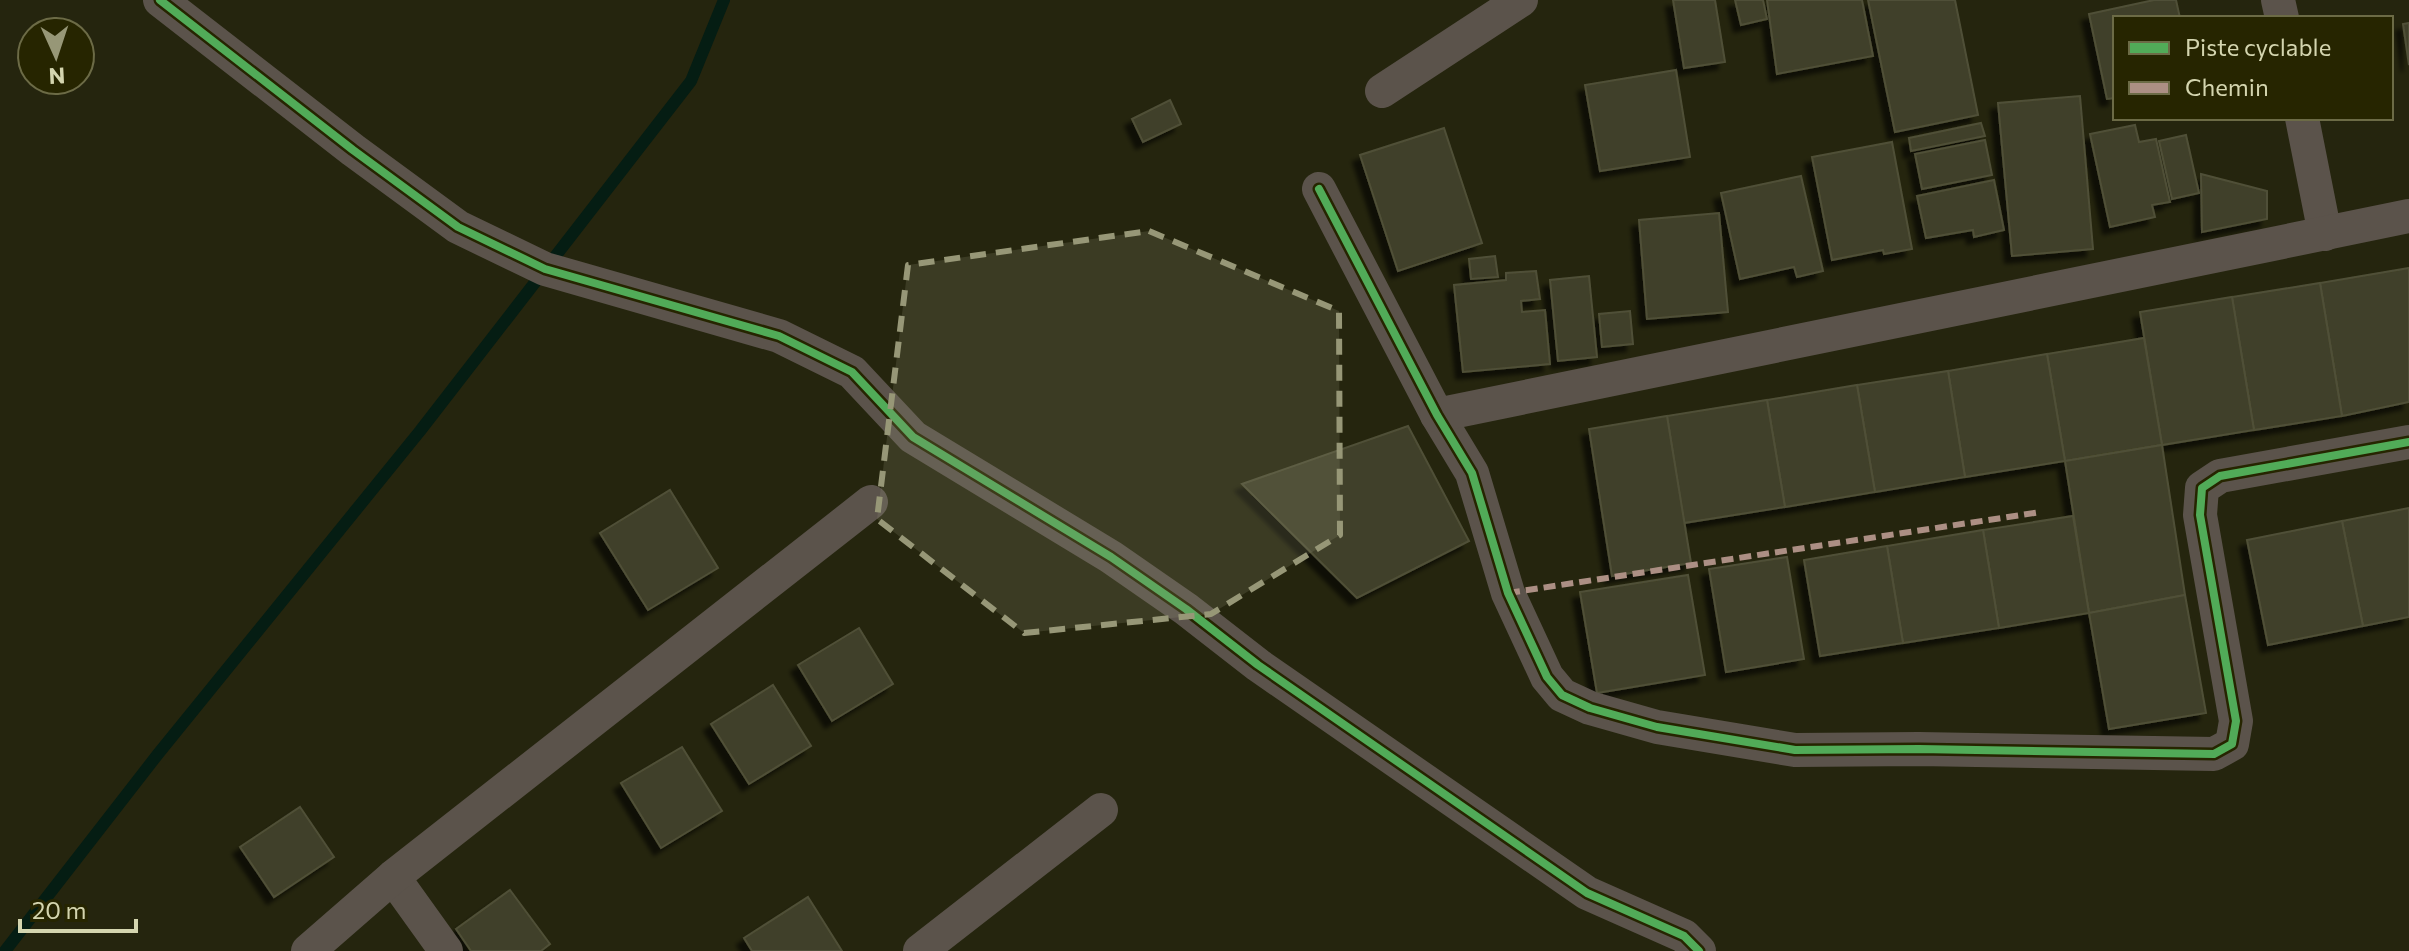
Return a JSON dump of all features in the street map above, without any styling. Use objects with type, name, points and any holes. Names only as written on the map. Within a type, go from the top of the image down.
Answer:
[{"type":"street","points":[[160,0],[458,227],[545,269],[779,336],[852,372],[913,437],[1111,557],[1186,609],[1258,665],[1587,893],[1684,936],[1699,951]]},
{"type":"street","points":[[1382,91],[1521,0]]},
{"type":"street","points":[[2302,120],[2325,234]]},
{"type":"street","points":[[1319,189],[1437,415],[1472,473],[1508,593],[1547,677],[1562,695],[1590,708],[1657,727],[1795,750],[2214,754],[2232,744],[2236,721],[2200,515],[2202,488],[2220,476],[2409,442]]},
{"type":"street","points":[[1437,415],[2409,216]]},
{"type":"street","points":[[308,951],[393,877],[871,502]]},
{"type":"street","points":[[920,951],[1101,810]]},
{"type":"street","points":[[393,877],[446,951]]},
{"type":"highlighted area","points":[[1149,231],[1339,311],[1340,535],[1211,614],[1024,633],[877,519],[908,265]]},
{"type":"building","points":[[1673,0],[1715,0],[1725,62],[1684,68]]},
{"type":"building","points":[[1735,0],[1763,0],[1767,19],[1741,25]]},
{"type":"building","points":[[1767,0],[1862,0],[1873,56],[1777,74]]},
{"type":"building","points":[[1868,0],[1955,0],[1978,115],[1895,132]]},
{"type":"building","points":[[2154,0],[2176,0],[2180,16],[2113,16],[2113,98],[2107,99],[2089,14]]},
{"type":"building","points":[[2409,23],[2409,65],[2403,24]]},
{"type":"building","points":[[1676,70],[1690,157],[1600,171],[1585,85]]},
{"type":"building","points":[[2080,96],[2093,249],[2012,256],[1998,103]]},
{"type":"building","points":[[1170,100],[1181,124],[1143,142],[1132,119]]},
{"type":"building","points":[[1981,123],[1985,136],[1911,151],[1909,138]]},
{"type":"building","points":[[2135,125],[2139,142],[2156,139],[2170,202],[2152,205],[2155,217],[2110,227],[2090,134]]},
{"type":"building","points":[[1444,128],[1482,243],[1398,271],[1360,155]]},
{"type":"building","points":[[2186,135],[2199,193],[2172,199],[2159,141]]},
{"type":"building","points":[[1985,140],[1992,175],[1922,189],[1915,154]]},
{"type":"building","points":[[1892,142],[1912,249],[1884,254],[1883,250],[1832,260],[1812,157]]},
{"type":"building","points":[[2201,174],[2267,191],[2267,219],[2202,232]]},
{"type":"building","points":[[1801,176],[1823,271],[1797,277],[1794,267],[1740,279],[1721,193]]},
{"type":"building","points":[[1994,180],[2004,230],[1974,237],[1973,230],[1926,238],[1917,196]]},
{"type":"building","points":[[1719,213],[1728,312],[1647,319],[1639,220]]},
{"type":"building","points":[[1495,256],[1498,277],[1471,279],[1469,259]]},
{"type":"building","points":[[2409,268],[2409,402],[2342,416],[2320,283]]},
{"type":"building","points":[[1536,271],[1540,299],[1521,301],[1522,312],[1545,310],[1550,364],[1463,372],[1454,285],[1506,280],[1506,273]]},
{"type":"building","points":[[1589,276],[1597,357],[1558,361],[1550,280]]},
{"type":"building","points":[[2320,283],[2342,416],[2254,430],[2232,297]]},
{"type":"building","points":[[2232,297],[2254,430],[2162,445],[2140,312]]},
{"type":"building","points":[[1630,311],[1633,344],[1602,347],[1599,314]]},
{"type":"building","points":[[2144,338],[2162,445],[2065,461],[2047,354]]},
{"type":"building","points":[[2047,354],[2065,461],[1965,477],[1948,371]]},
{"type":"building","points":[[1948,371],[1965,477],[1875,492],[1857,385]]},
{"type":"building","points":[[1857,385],[1875,492],[1785,507],[1767,400]]},
{"type":"building","points":[[1767,400],[1785,507],[1684,523],[1667,416]]},
{"type":"building","points":[[1667,416],[1691,563],[1612,576],[1589,429]]},
{"type":"building","points":[[1408,426],[1469,541],[1357,598],[1242,484]]},
{"type":"building","points":[[2162,445],[2185,595],[2089,613],[2065,461]]},
{"type":"building","points":[[670,490],[718,568],[648,610],[600,533]]},
{"type":"building","points":[[2409,508],[2409,617],[2363,626],[2342,521]]},
{"type":"building","points":[[2073,516],[2089,613],[1999,628],[1983,530]]},
{"type":"building","points":[[2342,521],[2363,626],[2268,645],[2247,540]]},
{"type":"building","points":[[1983,530],[1999,628],[1903,643],[1887,546]]},
{"type":"building","points":[[1887,546],[1903,643],[1820,656],[1804,560]]},
{"type":"building","points":[[1787,557],[1804,659],[1726,672],[1709,569]]},
{"type":"building","points":[[1688,575],[1705,675],[1597,693],[1580,592]]},
{"type":"building","points":[[2185,595],[2206,713],[2109,729],[2089,613]]},
{"type":"building","points":[[859,628],[893,684],[832,721],[798,665]]},
{"type":"building","points":[[773,685],[811,746],[749,784],[711,724]]},
{"type":"building","points":[[682,747],[722,811],[661,848],[621,783]]},
{"type":"building","points":[[300,807],[334,857],[274,897],[240,847]]},
{"type":"building","points":[[510,890],[550,944],[541,951],[471,951],[456,929]]},
{"type":"building","points":[[808,897],[842,951],[752,951],[744,938]]},
{"type":"waterway","points":[[5,951],[158,754],[420,431],[691,81],[724,0]]},
{"type":"marked path","points":[[1508,593],[2041,512]]},
{"type":"cycle path","points":[[160,0],[458,227],[545,269],[779,336],[852,372],[913,437],[1111,557],[1186,609],[1258,665],[1587,893],[1684,936],[1699,951]]},
{"type":"cycle path","points":[[1319,189],[1437,415],[1472,473],[1508,593],[1547,677],[1562,695],[1590,708],[1657,727],[1795,750],[2214,754],[2232,744],[2236,721],[2200,515],[2202,488],[2220,476],[2409,442]]}]
